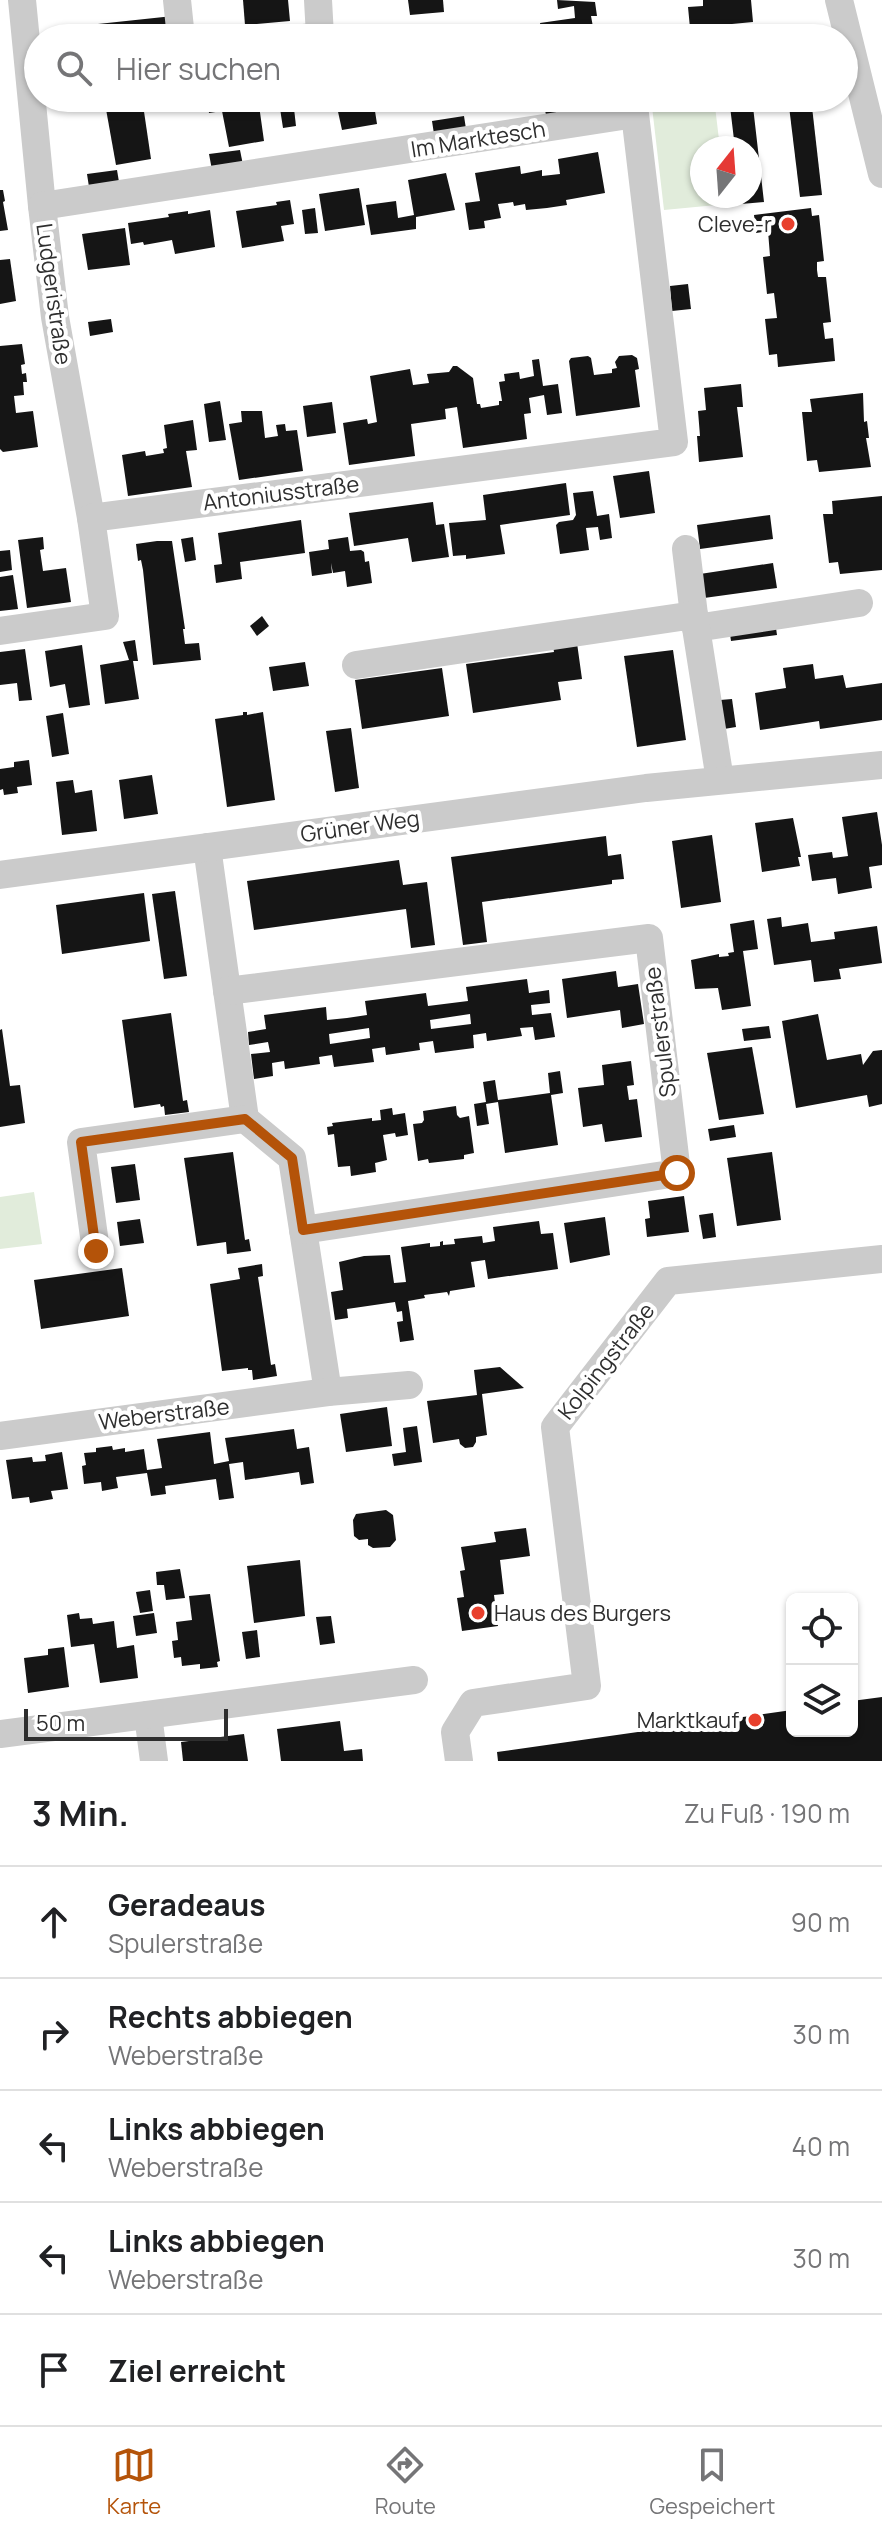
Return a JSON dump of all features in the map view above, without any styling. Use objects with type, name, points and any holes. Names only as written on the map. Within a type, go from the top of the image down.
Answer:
[{"type":"street","points":[[177,0],[180,24]]},
{"type":"street","points":[[318,0],[319,24]]},
{"type":"street","points":[[839,0],[845,24]]},
{"type":"street","name":"Ludgeristraße","points":[[15,2],[24,34]]},
{"type":"street","points":[[858,77],[882,174]]},
{"type":"street","name":"Ludgeristraße","points":[[37,112],[42,206],[55,317],[91,518]]},
{"type":"street","name":"Im Marktesch","points":[[42,206],[635,114],[674,442]]},
{"type":"street","name":"Antoniusstraße","points":[[91,518],[674,442]]},
{"type":"street","points":[[0,631],[105,616],[91,518]]},
{"type":"street","points":[[686,549],[720,780]]},
{"type":"street","points":[[356,665],[859,603]]},
{"type":"street","name":"Grüner Weg","points":[[0,875],[720,780],[882,765]]},
{"type":"street","points":[[207,847],[245,1119],[292,1158],[328,1392]]},
{"type":"street","name":"Spulerstraße","points":[[227,991],[649,938],[677,1173],[303,1230]]},
{"type":"street","points":[[96,1251],[81,1142],[245,1119]]},
{"type":"street","name":"Kolpingstraße","points":[[459,1761],[455,1732],[473,1703],[587,1686],[555,1427],[668,1281],[882,1259]]},
{"type":"street","name":"Weberstraße","points":[[0,1436],[328,1392],[409,1385]]},
{"type":"street","points":[[0,1734],[414,1680]]},
{"type":"street","points":[[148,1715],[154,1761]]},
{"type":"green space","points":[[653,112],[716,112],[719,136],[690,136],[690,208],[664,210]]},
{"type":"green space","points":[[34,1192],[42,1244],[0,1249],[0,1197]]},
{"type":"building","points":[[243,0],[288,0],[290,21],[245,24]]},
{"type":"building","points":[[408,0],[443,0],[444,12],[410,15]]},
{"type":"building","points":[[557,0],[595,2],[597,16],[591,16],[592,24],[540,24],[575,18],[574,6],[558,9]]},
{"type":"building","points":[[703,0],[751,0],[753,22],[690,24],[688,7],[703,6]]},
{"type":"building","points":[[173,16],[174,24],[98,24]]},
{"type":"building","points":[[107,112],[144,112],[151,159],[116,165]]},
{"type":"building","points":[[222,112],[260,112],[264,141],[229,147]]},
{"type":"building","points":[[281,112],[294,112],[296,126],[283,128]]},
{"type":"building","points":[[338,112],[375,112],[377,124],[342,130]]},
{"type":"building","points":[[731,112],[754,112],[756,136],[734,136]]},
{"type":"building","points":[[790,112],[813,112],[822,195],[800,197]]},
{"type":"building","points":[[464,116],[466,129],[434,134],[432,121]]},
{"type":"building","points":[[240,150],[243,165],[212,170],[209,154]]},
{"type":"building","points":[[598,152],[605,193],[566,200],[567,205],[547,208],[526,210],[525,204],[498,204],[501,218],[484,221],[485,228],[469,230],[465,203],[480,201],[475,173],[520,166],[521,174],[542,170],[542,176],[560,174],[558,159]]},
{"type":"building","points":[[117,170],[119,182],[89,187],[87,174]]},
{"type":"building","points":[[446,173],[455,210],[416,217],[416,229],[371,235],[366,205],[396,201],[398,218],[414,215],[408,180]]},
{"type":"building","points":[[359,188],[365,225],[325,231],[319,194]]},
{"type":"building","points":[[0,190],[3,190],[8,230],[0,231]]},
{"type":"building","points":[[290,200],[294,224],[281,226],[284,241],[242,248],[236,211]]},
{"type":"building","points":[[315,208],[318,233],[305,234],[302,210]]},
{"type":"building","points":[[811,208],[812,216],[819,215],[824,261],[817,262],[817,270],[818,277],[826,277],[831,322],[823,323],[825,339],[833,338],[835,361],[778,367],[777,354],[769,355],[765,319],[777,318],[774,293],[767,294],[763,257],[770,256],[768,231],[756,233],[754,215]]},
{"type":"building","points":[[210,210],[215,247],[175,254],[172,240],[131,244],[128,223],[169,217],[168,214]]},
{"type":"building","points":[[125,228],[130,265],[88,270],[82,234]]},
{"type":"building","points":[[10,259],[16,301],[0,304],[0,260]]},
{"type":"building","points":[[688,284],[691,309],[672,311],[670,286]]},
{"type":"building","points":[[111,319],[113,332],[90,336],[88,322]]},
{"type":"building","points":[[22,344],[25,364],[21,365],[22,374],[26,373],[27,382],[23,382],[24,395],[14,396],[16,413],[33,411],[38,447],[3,452],[0,449],[0,346]]},
{"type":"building","points":[[632,355],[637,358],[639,369],[635,370],[640,407],[576,416],[571,358],[591,358],[594,375],[612,373],[612,369],[617,368],[615,362],[619,356]]},
{"type":"building","points":[[539,359],[543,386],[558,384],[562,413],[547,415],[544,395],[529,398],[531,413],[524,414],[527,439],[463,448],[457,407],[445,409],[446,419],[411,424],[415,456],[349,465],[343,423],[367,419],[368,424],[377,422],[370,376],[410,369],[413,385],[429,383],[427,374],[449,372],[457,366],[473,378],[477,404],[481,408],[499,405],[502,401],[499,382],[505,381],[504,374],[519,372],[520,379],[534,376],[532,360]]},
{"type":"building","points":[[741,384],[743,407],[737,407],[743,457],[699,462],[698,411],[706,410],[704,388]]},
{"type":"building","points":[[863,393],[871,467],[819,472],[817,460],[807,461],[802,412],[812,412],[810,399]]},
{"type":"building","points":[[220,401],[226,440],[209,442],[204,404]]},
{"type":"building","points":[[332,402],[336,433],[307,437],[303,406]]},
{"type":"building","points":[[241,411],[262,411],[265,438],[278,436],[276,425],[285,424],[286,431],[297,430],[303,471],[239,480],[229,424],[242,422]]},
{"type":"building","points":[[193,420],[197,450],[186,451],[192,487],[128,496],[122,455],[145,451],[146,456],[164,453],[163,449],[167,448],[164,425]]},
{"type":"building","points":[[649,471],[655,513],[620,518],[613,476]]},
{"type":"building","points":[[566,483],[570,515],[500,525],[505,554],[466,559],[466,555],[453,556],[449,523],[486,520],[483,495]]},
{"type":"building","points":[[593,491],[597,516],[609,514],[612,538],[600,540],[598,527],[586,528],[589,550],[560,554],[556,525],[573,520],[576,515],[573,493]]},
{"type":"building","points":[[882,496],[882,570],[840,574],[838,562],[829,563],[823,514],[833,514],[832,501]]},
{"type":"building","points":[[433,502],[436,525],[444,524],[449,557],[412,562],[408,538],[354,546],[349,513]]},
{"type":"building","points":[[770,515],[773,539],[700,549],[697,525]]},
{"type":"building","points":[[301,520],[305,553],[240,562],[242,579],[216,583],[214,565],[222,564],[218,533]]},
{"type":"building","points":[[43,537],[44,549],[40,550],[43,571],[66,568],[71,602],[27,608],[18,540]]},
{"type":"building","points":[[193,537],[196,560],[185,562],[181,539]]},
{"type":"building","points":[[348,537],[350,551],[361,550],[365,562],[369,561],[372,583],[347,587],[345,571],[333,573],[331,563],[332,573],[312,576],[309,552],[329,549],[328,540]]},
{"type":"building","points":[[172,541],[185,644],[199,643],[201,660],[153,665],[143,570],[141,560],[138,561],[136,544]]},
{"type":"building","points":[[10,550],[12,570],[0,572],[0,551]]},
{"type":"building","points":[[773,563],[777,588],[704,598],[700,574]]},
{"type":"building","points":[[13,575],[18,609],[0,611],[0,577]]},
{"type":"building","points":[[262,616],[269,626],[257,636],[250,626]]},
{"type":"building","points":[[775,621],[777,635],[731,641],[729,627]]},
{"type":"building","points":[[135,640],[138,661],[133,661],[139,699],[105,704],[100,665],[129,660],[123,642]]},
{"type":"building","points":[[577,643],[582,679],[558,682],[561,700],[473,713],[466,664],[554,652],[553,646]]},
{"type":"building","points":[[82,645],[90,705],[69,708],[65,684],[50,687],[45,651]]},
{"type":"building","points":[[25,649],[32,700],[19,701],[17,683],[0,685],[0,652]]},
{"type":"building","points":[[673,650],[686,740],[637,747],[624,656]]},
{"type":"building","points":[[305,662],[309,686],[273,691],[269,667]]},
{"type":"building","points":[[813,664],[815,679],[843,675],[846,688],[882,683],[882,720],[820,729],[819,721],[760,730],[755,693],[786,688],[783,668]]},
{"type":"building","points":[[442,668],[449,716],[362,729],[355,680]]},
{"type":"building","points":[[732,699],[736,727],[724,729],[720,700]]},
{"type":"building","points":[[243,712],[247,715],[263,712],[275,800],[227,807],[215,719],[243,715]]},
{"type":"building","points":[[63,713],[69,754],[52,757],[46,716]]},
{"type":"building","points":[[351,728],[359,788],[335,792],[326,731]]},
{"type":"building","points":[[29,760],[32,785],[17,787],[18,793],[4,795],[3,789],[0,790],[0,769],[14,767],[14,762]]},
{"type":"building","points":[[152,775],[158,814],[124,819],[119,780]]},
{"type":"building","points":[[73,780],[75,793],[92,790],[97,831],[62,835],[56,782]]},
{"type":"building","points":[[877,812],[882,865],[869,867],[872,888],[838,894],[836,878],[812,881],[808,855],[832,852],[833,858],[848,856],[842,817]]},
{"type":"building","points":[[793,818],[800,866],[762,872],[755,823]]},
{"type":"building","points":[[712,835],[721,902],[681,908],[672,841]]},
{"type":"building","points":[[606,836],[608,856],[621,854],[624,879],[612,880],[612,884],[482,902],[487,942],[463,945],[451,857]]},
{"type":"building","points":[[399,860],[403,885],[427,882],[435,945],[411,948],[406,909],[254,930],[247,881]]},
{"type":"building","points":[[175,891],[187,976],[164,979],[152,894]]},
{"type":"building","points":[[144,893],[150,941],[62,954],[56,905]]},
{"type":"building","points":[[781,917],[782,927],[808,923],[811,942],[835,939],[834,932],[877,926],[882,963],[839,969],[841,979],[814,982],[811,960],[774,965],[767,919]]},
{"type":"building","points":[[754,920],[758,949],[743,951],[751,1006],[722,1010],[718,988],[695,989],[691,960],[719,954],[719,957],[729,956],[728,953],[734,952],[730,924]]},
{"type":"building","points":[[616,971],[618,987],[638,984],[644,1024],[622,1028],[620,1010],[567,1018],[562,979]]},
{"type":"building","points":[[527,979],[529,993],[549,990],[550,1003],[531,1005],[532,1015],[551,1013],[555,1037],[535,1040],[533,1027],[520,1028],[522,1036],[487,1041],[486,1033],[473,1035],[474,1048],[435,1053],[433,1041],[419,1043],[420,1050],[386,1055],[385,1047],[372,1049],[374,1062],[334,1067],[332,1055],[319,1057],[320,1064],[285,1069],[284,1061],[272,1063],[273,1076],[254,1079],[251,1054],[270,1052],[268,1042],[249,1045],[248,1032],[266,1029],[264,1015],[326,1007],[327,1020],[347,1018],[367,1015],[365,1001],[426,993],[428,1006],[468,1001],[466,987]],"holes":[[[470,1014],[471,1024],[431,1029],[430,1020]],[[369,1028],[370,1038],[330,1044],[329,1034]]]},
{"type":"building","points":[[171,1013],[183,1101],[187,1100],[189,1112],[165,1115],[164,1106],[160,1104],[134,1108],[122,1020]]},
{"type":"building","points":[[818,1014],[827,1060],[861,1054],[863,1065],[873,1051],[882,1050],[882,1104],[869,1107],[867,1095],[796,1108],[782,1021]]},
{"type":"building","points":[[769,1026],[771,1038],[744,1041],[742,1029]]},
{"type":"building","points":[[0,1030],[10,1086],[20,1085],[25,1123],[0,1127]]},
{"type":"building","points":[[752,1047],[764,1114],[719,1120],[707,1053]]},
{"type":"building","points":[[631,1061],[634,1085],[627,1086],[629,1100],[637,1099],[642,1137],[605,1142],[602,1124],[583,1127],[578,1088],[604,1085],[602,1065]]},
{"type":"building","points":[[560,1071],[563,1093],[551,1095],[558,1145],[505,1153],[498,1102],[486,1104],[489,1124],[477,1126],[474,1104],[486,1102],[483,1082],[495,1080],[498,1100],[550,1093],[548,1073]]},
{"type":"building","points":[[456,1106],[460,1118],[469,1116],[474,1153],[464,1155],[464,1159],[429,1163],[428,1159],[418,1161],[413,1124],[422,1123],[423,1111]]},
{"type":"building","points":[[392,1108],[393,1115],[405,1113],[408,1135],[383,1135],[387,1160],[375,1163],[376,1172],[351,1176],[350,1166],[338,1167],[334,1134],[328,1135],[327,1127],[333,1126],[332,1123],[372,1118],[372,1121],[381,1120],[380,1110]]},
{"type":"building","points":[[734,1125],[736,1137],[710,1141],[708,1129]]},
{"type":"building","points":[[233,1152],[245,1240],[249,1239],[251,1251],[227,1254],[226,1242],[197,1246],[184,1158]]},
{"type":"building","points":[[772,1152],[781,1220],[737,1226],[727,1158]]},
{"type":"building","points":[[135,1164],[140,1200],[116,1203],[111,1167]]},
{"type":"building","points":[[684,1196],[689,1232],[647,1237],[645,1219],[650,1218],[648,1201]]},
{"type":"building","points":[[713,1213],[716,1237],[703,1239],[699,1215]]},
{"type":"building","points":[[605,1217],[610,1255],[570,1263],[564,1223]]},
{"type":"building","points":[[140,1219],[144,1243],[120,1246],[117,1222]]},
{"type":"building","points":[[539,1221],[541,1234],[553,1233],[558,1269],[488,1279],[485,1260],[471,1262],[475,1287],[450,1291],[449,1296],[447,1292],[408,1301],[414,1340],[400,1342],[397,1322],[403,1321],[402,1311],[397,1312],[395,1302],[347,1309],[348,1318],[335,1320],[331,1292],[343,1290],[339,1262],[364,1256],[390,1255],[394,1283],[406,1282],[401,1247],[430,1243],[430,1247],[440,1246],[443,1241],[443,1245],[455,1244],[454,1239],[482,1236],[483,1243],[495,1241],[493,1227]]},
{"type":"building","points":[[262,1264],[263,1276],[258,1277],[271,1365],[275,1364],[277,1376],[253,1380],[252,1370],[248,1368],[222,1371],[210,1284],[240,1279],[238,1268]]},
{"type":"building","points":[[122,1268],[129,1316],[41,1329],[34,1280]]},
{"type":"building","points":[[500,1367],[524,1388],[482,1394],[487,1435],[476,1437],[473,1447],[465,1448],[459,1439],[433,1443],[427,1401],[477,1395],[474,1370]]},
{"type":"building","points":[[387,1407],[392,1446],[346,1452],[340,1414]]},
{"type":"building","points":[[417,1426],[422,1462],[394,1466],[392,1454],[406,1452],[403,1428]]},
{"type":"building","points":[[294,1429],[297,1449],[309,1447],[314,1483],[301,1485],[299,1472],[245,1480],[243,1462],[229,1464],[234,1498],[219,1500],[216,1479],[165,1486],[166,1494],[151,1496],[147,1473],[116,1477],[118,1488],[102,1491],[101,1482],[84,1484],[84,1453],[96,1452],[96,1448],[112,1446],[113,1450],[125,1448],[125,1452],[144,1449],[147,1470],[162,1468],[157,1439],[210,1432],[214,1464],[229,1461],[225,1438]]},
{"type":"building","points":[[62,1452],[68,1489],[51,1491],[53,1499],[30,1503],[29,1497],[12,1499],[6,1460],[32,1457],[33,1462],[46,1461],[45,1455]]},
{"type":"building","points":[[386,1510],[393,1515],[396,1540],[390,1547],[373,1548],[368,1545],[368,1539],[359,1540],[354,1536],[353,1520],[356,1514]]},
{"type":"building","points":[[526,1528],[530,1556],[500,1560],[504,1594],[494,1595],[498,1626],[462,1631],[457,1598],[464,1597],[460,1571],[465,1570],[461,1547],[496,1542],[494,1532]]},
{"type":"building","points":[[300,1560],[305,1616],[254,1623],[247,1566]]},
{"type":"building","points":[[180,1569],[185,1598],[166,1600],[164,1585],[157,1585],[156,1572]]},
{"type":"building","points":[[150,1590],[153,1611],[140,1613],[136,1592]]},
{"type":"building","points":[[210,1594],[220,1661],[217,1662],[218,1667],[200,1669],[200,1664],[182,1666],[181,1657],[174,1658],[172,1641],[178,1640],[176,1622],[192,1620],[189,1596]]},
{"type":"building","points":[[79,1613],[80,1619],[92,1618],[93,1624],[114,1621],[117,1648],[134,1645],[138,1678],[100,1683],[94,1644],[71,1647],[67,1615]]},
{"type":"building","points":[[154,1613],[157,1633],[136,1636],[133,1616]]},
{"type":"building","points":[[331,1616],[335,1643],[320,1645],[316,1617]]},
{"type":"building","points":[[257,1630],[260,1657],[246,1659],[242,1632]]},
{"type":"building","points":[[64,1647],[69,1687],[28,1693],[24,1658],[48,1655],[48,1649]]},
{"type":"building","name":"Marktkauf","points":[[882,1697],[882,1761],[498,1761],[497,1752],[786,1711],[786,1737],[858,1737],[858,1700]]},
{"type":"building","points":[[340,1721],[344,1751],[362,1749],[363,1761],[281,1761],[277,1729]]},
{"type":"building","points":[[244,1734],[248,1761],[183,1761],[181,1742]]},
{"type":"place","name":"Cleve-r","points":[[788,224]]},
{"type":"place","name":"Haus des Burgers","points":[[478,1613]]},
{"type":"place","name":"Marktkauf","points":[[755,1720]]},
{"type":"route","points":[[96,1251],[81,1142],[245,1119],[292,1158],[303,1230],[677,1173]]}]
